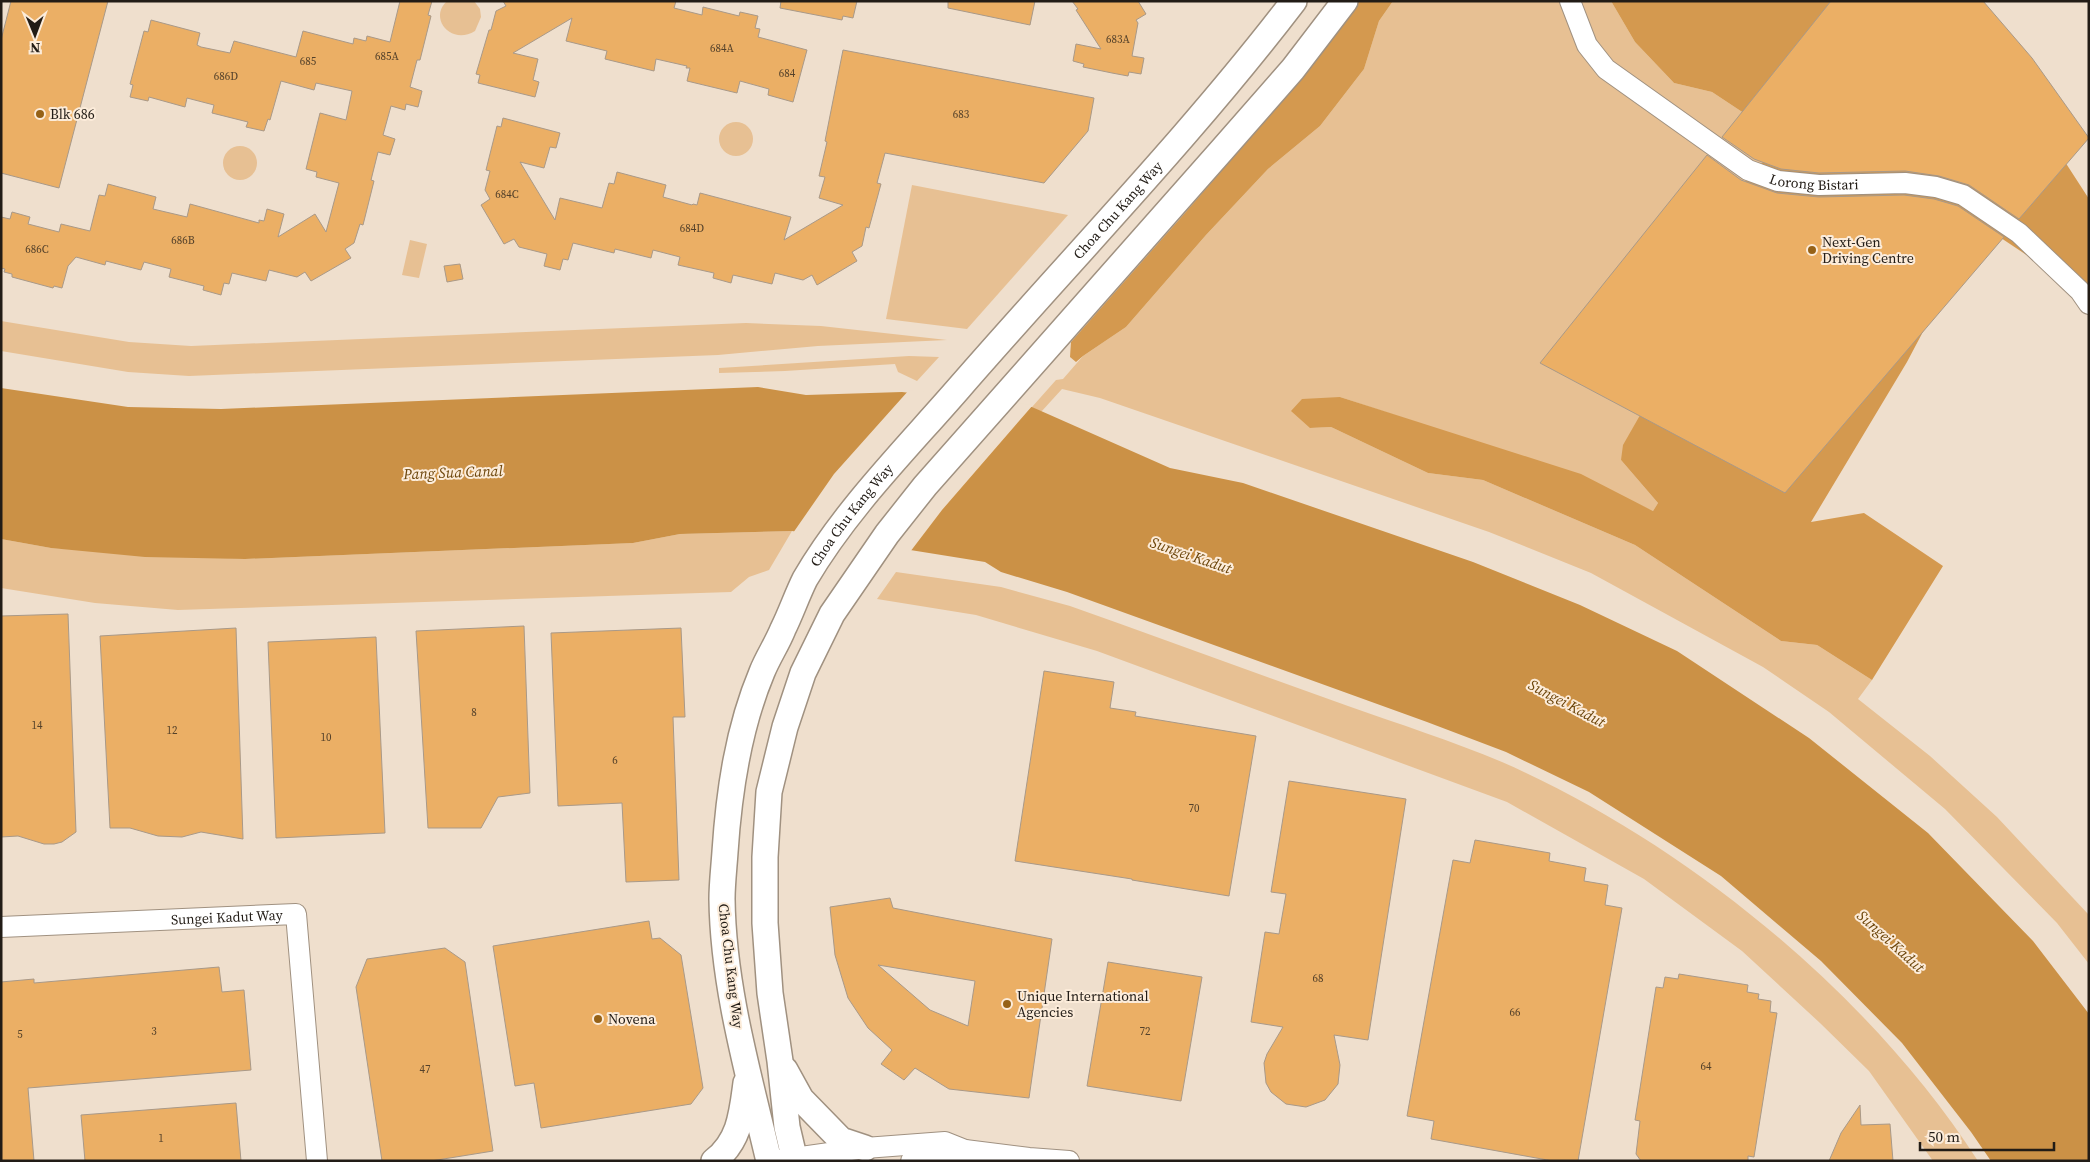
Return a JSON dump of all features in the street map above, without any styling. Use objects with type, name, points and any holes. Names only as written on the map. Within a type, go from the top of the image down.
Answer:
[{"type":"main road","name":"Choa Chu Kang Way","points":[[770,1161],[758,1109],[747,1073],[727,957],[722,899],[731,789],[740,738],[762,673],[804,582],[846,520],[884,473],[978,365],[1155,170],[1259,47],[1294,1]]},
{"type":"main road","points":[[788,1160],[787,1127],[780,1061],[770,993],[765,923],[765,857],[769,792],[785,727],[803,673],[832,614],[858,574],[925,486],[1222,150],[1293,68],[1345,1]]},
{"type":"main road","points":[[1155,170],[1159,173],[1170,174],[1182,172],[1222,150]]},
{"type":"main road","points":[[780,1061],[801,1100],[824,1124],[841,1140],[865,1148]]},
{"type":"main road","points":[[714,1161],[725,1152],[741,1122],[747,1073]]},
{"type":"street","name":"Lorong Bistari","points":[[1570,1],[1587,45],[1606,69],[1748,170],[1778,181],[1819,185],[1905,183],[1936,187],[1962,196],[2019,233],[2080,291],[2089,304]]},
{"type":"street","name":"Sungei Kadut Way","points":[[1,927],[296,914],[318,1161]]},
{"type":"street","points":[[788,1160],[865,1148],[945,1142],[965,1150],[1069,1161]]},
{"type":"street","points":[[911,1161],[946,1158],[965,1150]]},
{"type":"shaded area","points":[[447,1],[474,1],[480,9],[481,17],[475,31],[466,35],[458,35],[451,33],[445,28],[441,22],[440,15]]},
{"type":"shaded area","points":[[1358,1],[1393,1],[1379,21],[1364,69],[1320,126],[1268,169],[1206,235],[1126,327],[1076,362],[1070,357],[1071,342],[1182,217],[1254,132]]},
{"type":"shaded area","points":[[1393,1],[1611,1],[1635,42],[1674,83],[1712,92],[1783,139],[1745,182],[1670,380],[1621,460],[1658,503],[1653,511],[1625,498],[1440,430],[1340,397],[1310,428],[1331,427],[1428,473],[1483,480],[1635,545],[1781,641],[1817,645],[1872,680],[1858,699],[1930,756],[1997,817],[2089,915],[2089,964],[2057,923],[1945,809],[1829,712],[1763,667],[1591,573],[1489,532],[1100,398],[1062,389],[1041,412],[1032,407],[1056,380],[1063,379],[1083,356],[1126,327],[1206,235],[1268,169],[1320,126],[1364,69],[1379,21]]},
{"type":"shaded area","points":[[1611,1],[1936,1],[2036,117],[2089,199],[2089,315],[2052,272],[1980,224],[1907,362],[1811,522],[1864,513],[1943,566],[1872,680],[1817,645],[1781,641],[1635,545],[1483,480],[1428,473],[1331,427],[1310,428],[1291,411],[1302,399],[1340,397],[1581,474],[1653,511],[1658,503],[1621,460],[1623,445],[1651,396],[1745,182],[1783,139],[1712,92],[1674,83],[1635,42]]},
{"type":"shaded area","points":[[736,122],[748,127],[753,139],[748,151],[736,156],[724,151],[719,139],[724,127]]},
{"type":"shaded area","points":[[240,146],[247,147],[252,151],[256,156],[256,170],[252,175],[247,179],[240,180],[233,179],[228,175],[224,170],[223,163],[224,156],[228,151],[233,147]]},
{"type":"shaded area","points":[[912,185],[1068,215],[967,329],[886,319]]},
{"type":"shaded area","points":[[410,240],[427,244],[419,278],[402,275]]},
{"type":"shaded area","points":[[1,321],[129,342],[191,346],[746,323],[821,326],[947,340],[818,346],[718,355],[189,376],[128,372],[1,351]]},
{"type":"shaded area","points":[[909,356],[939,357],[917,381],[898,372],[895,364],[719,373],[719,368]]},
{"type":"shaded area","points":[[792,531],[769,570],[749,577],[731,592],[178,610],[95,603],[1,588],[1,539],[51,548],[245,559],[633,543],[680,534]]},
{"type":"shaded area","points":[[896,572],[1001,587],[1070,606],[1464,747],[1502,762],[1570,795],[1638,834],[1704,879],[1768,929],[1828,982],[1884,1039],[1934,1099],[1978,1161],[1933,1161],[1869,1071],[1742,951],[1644,879],[1507,802],[1097,651],[976,615],[877,599]]},
{"type":"water","points":[[758,387],[806,395],[902,392],[1032,407],[1170,468],[1243,483],[1473,562],[1580,605],[1677,651],[1809,738],[1928,833],[2033,941],[2089,1014],[2089,1161],[1991,1161],[1902,1043],[1821,961],[1721,876],[1589,792],[1506,752],[1067,592],[1001,572],[985,562],[792,531],[680,534],[633,543],[245,559],[145,557],[51,548],[1,539],[1,388],[128,407],[221,409]]},
{"type":"pier","points":[[909,390],[1033,405],[942,510],[910,552],[793,533],[834,474]]},
{"type":"building","name":"Blk 686","points":[[11,1],[108,1],[59,188],[1,173],[1,40]]},
{"type":"building","points":[[400,1],[432,1],[428,15],[431,16],[420,60],[417,60],[410,87],[422,91],[418,107],[406,104],[405,110],[391,106],[383,135],[395,139],[390,155],[378,152],[371,180],[374,181],[363,225],[360,224],[354,243],[345,249],[351,258],[311,281],[305,272],[297,277],[269,270],[266,281],[232,273],[229,284],[224,283],[221,295],[203,290],[204,286],[169,277],[171,269],[144,262],[141,270],[106,261],[105,265],[76,257],[68,266],[62,288],[54,286],[53,288],[12,277],[12,274],[4,272],[5,269],[1,268],[1,217],[10,219],[12,212],[30,217],[28,224],[59,232],[61,224],[90,231],[99,195],[105,196],[108,184],[156,197],[153,209],[187,217],[190,204],[259,223],[259,220],[264,221],[267,209],[284,214],[278,237],[315,214],[326,232],[339,183],[316,177],[317,172],[306,169],[320,113],[346,120],[352,91],[316,83],[314,90],[281,81],[270,120],[268,119],[264,131],[246,127],[248,122],[212,113],[214,105],[187,98],[185,107],[149,97],[148,101],[130,97],[133,85],[130,84],[144,31],[148,32],[151,20],[200,33],[197,45],[201,47],[230,53],[234,41],[296,57],[303,31],[353,44],[354,38],[366,41],[367,36],[390,42]]},
{"type":"building","points":[[503,1],[676,1],[674,8],[702,15],[703,7],[739,16],[740,12],[758,16],[755,28],[760,29],[758,37],[807,50],[793,102],[768,95],[769,89],[740,81],[737,93],[687,81],[690,68],[686,68],[687,66],[656,59],[654,71],[605,59],[607,51],[566,41],[572,18],[513,53],[538,59],[533,80],[539,82],[535,97],[478,83],[480,75],[476,74],[489,30],[491,30],[496,11],[506,6]]},
{"type":"building","points":[[781,1],[857,1],[853,18],[843,16],[842,20],[780,8]]},
{"type":"building","points":[[948,1],[1035,1],[1030,25],[948,8]]},
{"type":"building","points":[[1072,1],[1138,1],[1146,14],[1136,20],[1138,23],[1132,56],[1144,58],[1141,74],[1129,72],[1128,76],[1112,73],[1083,67],[1084,64],[1073,61],[1076,44],[1101,49]]},
{"type":"building","points":[[1831,1],[1983,1],[2032,58],[2089,138],[2019,219],[1969,185],[1939,176],[1905,171],[1819,173],[1781,169],[1754,159],[1722,137]]},
{"type":"building","points":[[843,50],[1094,98],[1088,131],[1044,183],[885,153],[877,183],[881,184],[869,228],[866,227],[862,246],[852,252],[857,261],[817,285],[812,275],[803,280],[775,273],[772,284],[733,275],[731,283],[713,278],[714,273],[678,265],[680,257],[653,250],[651,258],[615,249],[614,253],[573,243],[568,260],[563,259],[560,270],[544,266],[547,254],[519,247],[514,239],[504,244],[481,205],[490,199],[485,190],[490,171],[486,170],[497,126],[501,127],[503,118],[560,133],[556,148],[550,147],[544,168],[520,162],[555,220],[560,198],[602,208],[609,183],[614,184],[617,172],[666,185],[663,197],[692,205],[697,205],[700,193],[791,217],[784,240],[843,205],[819,198],[825,177],[819,176]]},
{"type":"building","points":[[1707,155],[1741,180],[1777,193],[1819,197],[1904,195],[1934,199],[1958,206],[2004,237],[1785,493],[1540,363]]},
{"type":"building","points":[[460,264],[463,279],[447,282],[444,266]]},
{"type":"building","points":[[68,614],[76,832],[62,842],[54,844],[44,844],[18,836],[1,837],[1,616]]},
{"type":"building","points":[[524,626],[530,793],[498,797],[481,828],[428,828],[416,631]]},
{"type":"building","points":[[236,628],[243,839],[201,832],[182,837],[158,836],[130,828],[110,828],[100,636]]},
{"type":"building","points":[[681,628],[685,717],[673,717],[679,880],[626,882],[622,803],[558,806],[551,633]]},
{"type":"building","points":[[376,637],[385,833],[276,838],[268,642]]},
{"type":"building","points":[[1044,671],[1114,682],[1110,708],[1136,712],[1135,716],[1256,736],[1229,896],[1015,861]]},
{"type":"building","points":[[1289,781],[1406,799],[1368,1040],[1334,1035],[1340,1065],[1338,1084],[1325,1100],[1306,1107],[1286,1104],[1271,1092],[1266,1083],[1264,1063],[1267,1054],[1283,1027],[1251,1022],[1265,932],[1279,934],[1286,894],[1271,892]]},
{"type":"building","points":[[1475,840],[1550,853],[1549,861],[1586,868],[1584,881],[1608,885],[1605,905],[1622,908],[1578,1161],[1553,1161],[1431,1139],[1434,1121],[1407,1116],[1453,860],[1470,863]]},
{"type":"building","name":"Unique International Agencies","points":[[890,898],[893,908],[1052,939],[1029,1098],[949,1089],[915,1068],[904,1080],[881,1064],[892,1050],[868,1028],[848,998],[835,955],[830,907]],"holes":[[[878,965],[975,981],[968,1026],[930,1010]]]},
{"type":"building","name":"Novena","points":[[649,921],[652,939],[660,938],[681,955],[703,1088],[691,1104],[541,1128],[534,1083],[515,1086],[493,946]]},
{"type":"building","points":[[445,948],[465,962],[493,1151],[431,1161],[382,1161],[356,987],[367,959]]},
{"type":"building","points":[[1108,962],[1202,977],[1181,1101],[1087,1086]]},
{"type":"building","points":[[219,967],[222,992],[244,990],[251,1070],[28,1088],[34,1161],[1,1161],[1,982],[34,979],[34,983]]},
{"type":"building","points":[[1679,974],[1748,985],[1747,992],[1759,994],[1758,999],[1771,1001],[1770,1012],[1777,1013],[1754,1157],[1748,1156],[1748,1161],[1641,1161],[1636,1154],[1640,1121],[1635,1120],[1656,987],[1663,988],[1665,977],[1678,979]]},
{"type":"building","points":[[236,1103],[241,1161],[85,1161],[81,1115]]},
{"type":"building","points":[[1860,1105],[1861,1125],[1890,1124],[1893,1161],[1829,1161],[1841,1133]]},
{"type":"place","name":"Blk 686","points":[[40,114]]},
{"type":"place","name":"Next-Gen Driving Centre","points":[[1812,250]]},
{"type":"place","name":"Unique International Agencies","points":[[1007,1004]]},
{"type":"place","name":"Novena","points":[[598,1019]]},
{"type":"water label","name":"Pang Sua Canal","points":[[453,472]]},
{"type":"water label","name":"Sungei Kadut","points":[[1191,555]]},
{"type":"water label","name":"Sungei Kadut","points":[[1567,703]]},
{"type":"water label","name":"Sungei Kadut","points":[[1891,941]]}]
